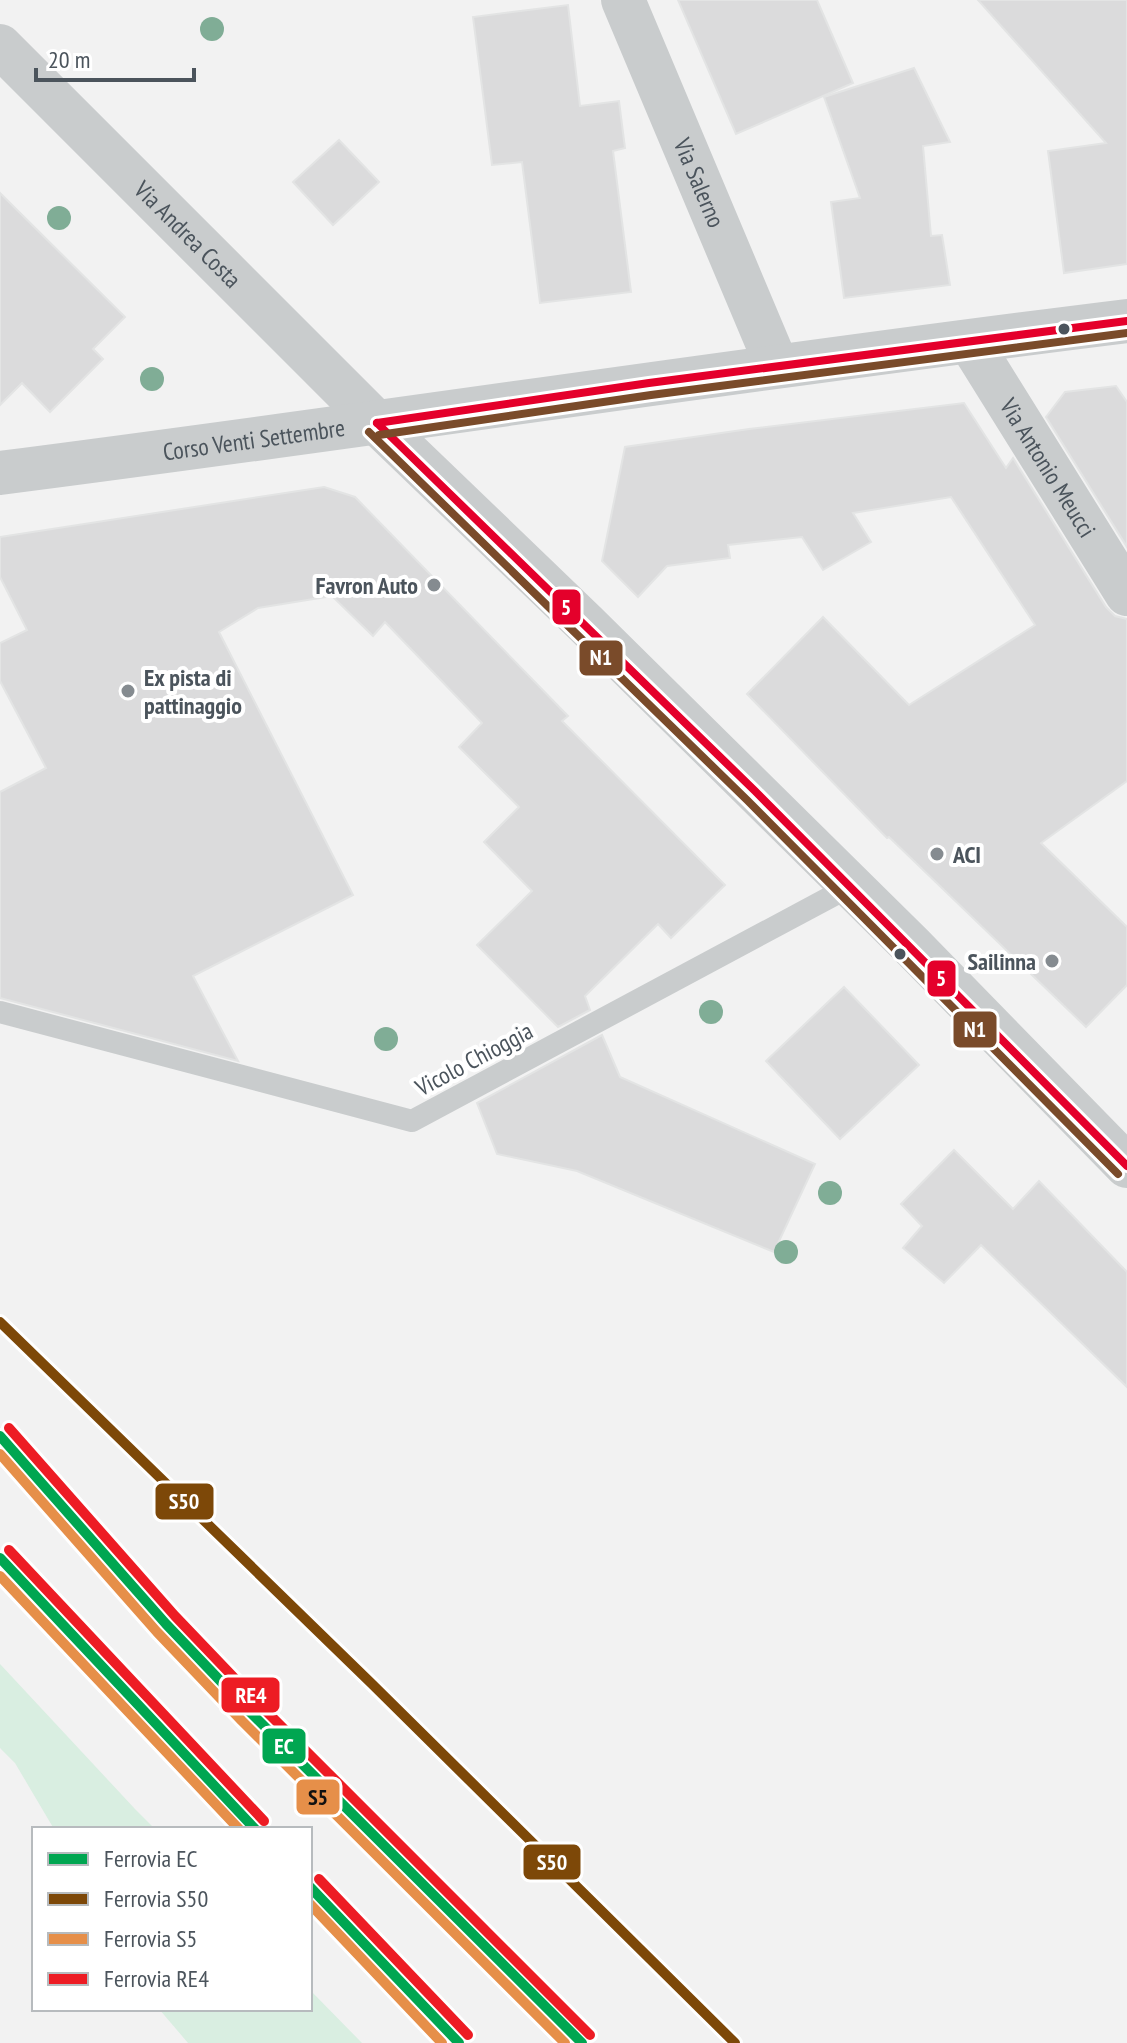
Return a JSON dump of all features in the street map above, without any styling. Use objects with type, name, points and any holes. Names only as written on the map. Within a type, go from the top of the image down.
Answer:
[{"type":"street","name":"Via Salerno","points":[[623,0],[777,366]]},
{"type":"street","name":"Via Andrea Costa","points":[[0,46],[377,423],[851,886],[1127,1166]]},
{"type":"street","name":"Corso Venti Settembre","points":[[0,473],[1127,321]]},
{"type":"street","name":"Via Antonio Meucci","points":[[970,342],[1127,594]]},
{"type":"lane","name":"Vicolo Chioggia","points":[[0,1012],[412,1121],[851,886]]},
{"type":"green space","points":[[0,1664],[153,1827],[53,1827],[15,1763],[0,1748]]},
{"type":"green space","points":[[312,1992],[362,2043],[188,2043],[161,2011],[312,2011]]},
{"type":"building","points":[[678,0],[817,0],[853,83],[736,134]]},
{"type":"building","points":[[978,0],[1127,0],[1127,264],[1064,273],[1048,151],[1106,143]]},
{"type":"building","points":[[568,5],[580,106],[619,101],[625,148],[613,151],[631,292],[540,303],[522,162],[492,165],[473,17]]},
{"type":"building","points":[[914,68],[950,142],[923,146],[931,236],[942,235],[950,285],[844,298],[831,202],[860,198],[824,97]]},
{"type":"building","points":[[339,140],[379,182],[333,225],[293,182]]},
{"type":"building","points":[[0,193],[125,317],[93,349],[103,359],[50,412],[22,383],[0,405]]},
{"type":"building","points":[[1116,386],[1127,402],[1127,547],[1046,417],[1065,392]]},
{"type":"building","points":[[964,403],[1006,468],[1013,458],[1106,607],[1115,616],[1127,619],[1127,781],[1041,843],[1127,927],[1127,985],[1086,1027],[887,838],[747,694],[823,617],[909,705],[1035,625],[951,497],[853,513],[871,542],[823,570],[802,537],[728,545],[730,558],[667,566],[638,597],[602,561],[625,447]]},
{"type":"building","points":[[324,487],[355,497],[568,716],[562,721],[725,885],[671,938],[658,924],[585,996],[590,1010],[558,1027],[477,945],[532,891],[484,842],[519,807],[459,747],[482,723],[385,622],[373,636],[332,596],[258,608],[219,632],[353,895],[193,976],[238,1061],[0,998],[0,792],[46,768],[0,681],[0,643],[27,630],[0,577],[0,537]]},
{"type":"building","points":[[844,987],[919,1065],[840,1139],[766,1061]]},
{"type":"building","points":[[602,1035],[620,1077],[815,1164],[774,1252],[577,1171],[497,1154],[477,1103]]},
{"type":"building","points":[[954,1150],[1013,1209],[1039,1181],[1127,1272],[1127,1387],[981,1245],[944,1283],[903,1248],[922,1226],[901,1204]]},
{"type":"rail line","name":"S50","points":[[0,1322],[735,2043]]},
{"type":"rail line","name":"RE4","points":[[9,1428],[175,1616],[260,1705],[590,2035]]},
{"type":"rail line","name":"EC","points":[[0,1436],[166,1624],[251,1713],[582,2043]]},
{"type":"rail line","name":"S5","points":[[0,1454],[157,1632],[242,1721],[565,2043]]},
{"type":"rail line","name":"RE4","points":[[9,1550],[264,1821]]},
{"type":"rail line","name":"EC","points":[[0,1558],[253,1827]]},
{"type":"rail line","name":"S5","points":[[0,1576],[237,1827]]},
{"type":"rail line","name":"RE4","points":[[319,1879],[468,2035]]},
{"type":"rail line","name":"EC","points":[[312,1889],[459,2043]]},
{"type":"rail line","name":"S5","points":[[312,1906],[442,2043]]},
{"type":"transit line","name":"5","points":[[377,423],[649,383],[1127,321]]},
{"type":"transit line","name":"N1","points":[[379,435],[651,395],[1127,333]]},
{"type":"transit line","name":"5","points":[[377,423],[755,791],[1127,1166]]},
{"type":"transit line","name":"N1","points":[[369,432],[747,800],[1118,1174]]},
{"type":"place","name":"Favron Auto","points":[[434,585]]},
{"type":"place","name":"Ex pista di pattinaggio","points":[[128,691]]},
{"type":"place","name":"ACI","points":[[937,854]]},
{"type":"place","name":"Sailinna","points":[[1052,961]]}]
